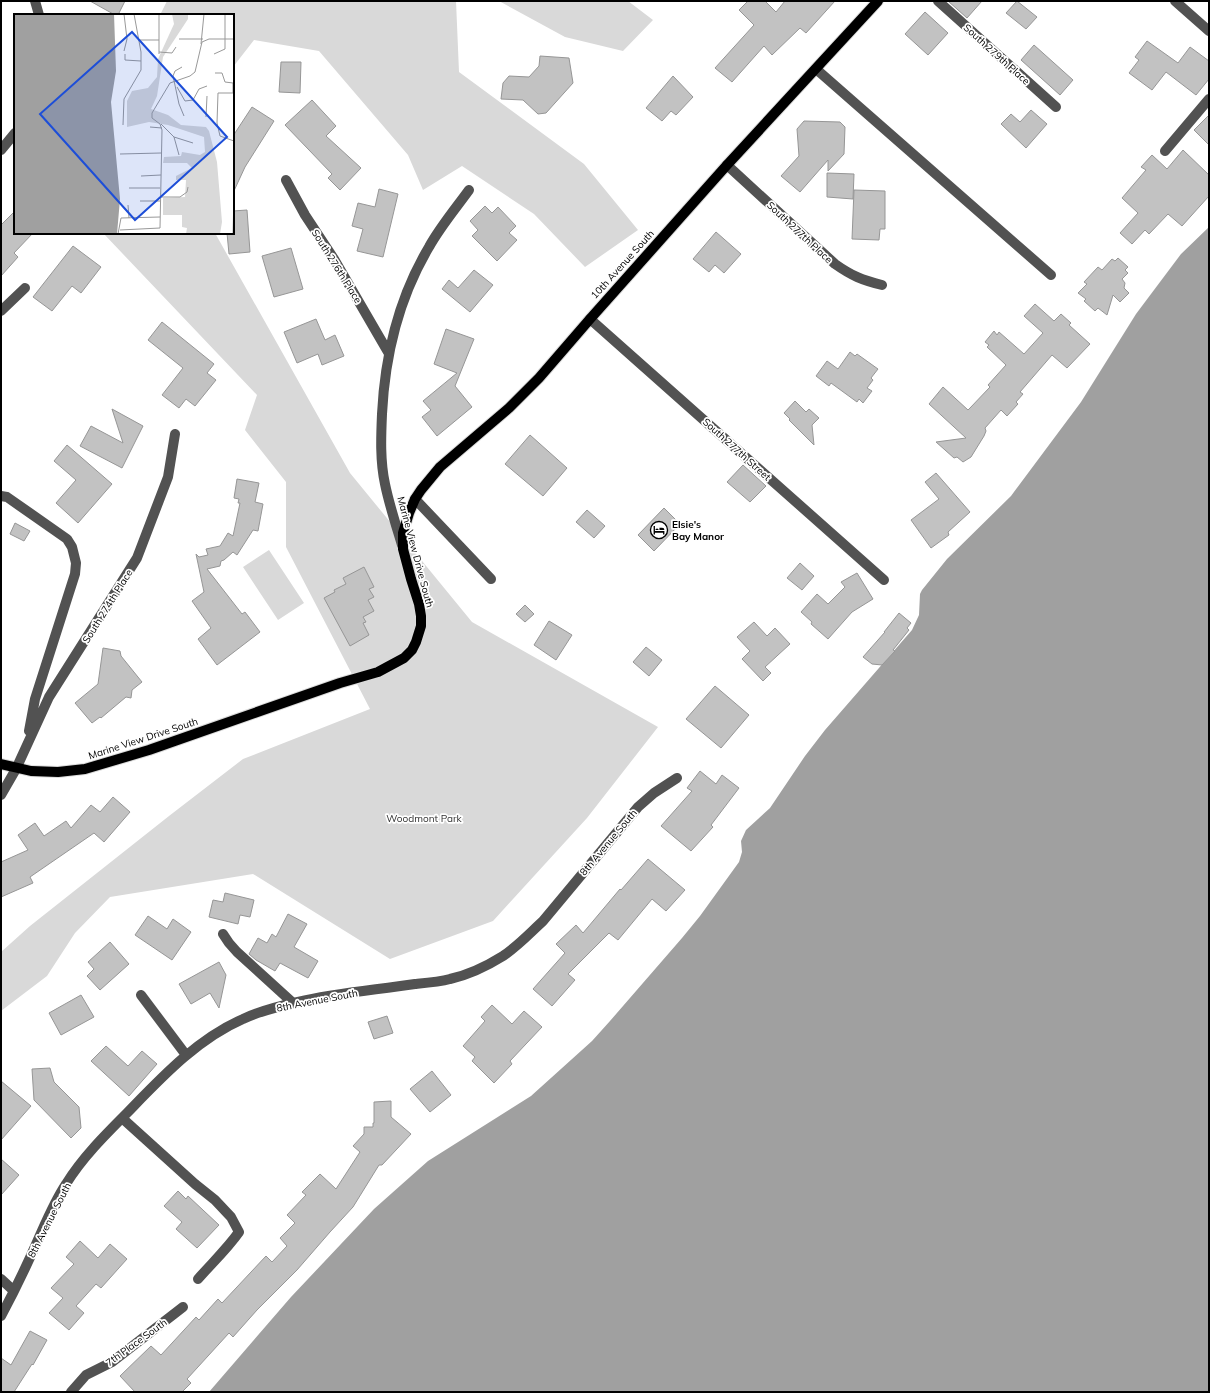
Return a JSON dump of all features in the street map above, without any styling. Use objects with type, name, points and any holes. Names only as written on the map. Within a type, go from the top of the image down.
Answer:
[{"type":"main road","name":"10th Avenue South","points":[[403,549],[403,533],[409,513],[415,498],[430,478],[440,467],[508,408],[539,378],[727,165],[876,2]]},
{"type":"main road","name":"Marine View Drive South","points":[[1,764],[31,772],[58,772],[85,769],[150,750],[387,668],[404,658],[412,650],[418,638],[421,626],[419,604],[403,549]]},
{"type":"street","points":[[35,1],[39,14]]},
{"type":"street","name":"South 279th Place","points":[[938,1],[1056,107]]},
{"type":"street","points":[[1175,1],[1209,31]]},
{"type":"street","points":[[816,69],[1051,275]]},
{"type":"street","points":[[1165,151],[1209,99]]},
{"type":"street","points":[[1,150],[14,134]]},
{"type":"street","name":"South 277th Place","points":[[727,165],[850,275],[882,286]]},
{"type":"street","name":"South 276th Place","points":[[286,180],[305,215],[334,259],[388,352]]},
{"type":"street","name":"Marine View Drive South","points":[[403,549],[385,483],[382,456],[383,405],[388,352],[404,299],[416,271],[430,245],[469,190]]},
{"type":"street","points":[[1,311],[25,288]]},
{"type":"street","name":"South 277th Street","points":[[590,319],[884,580]]},
{"type":"street","name":"South 274th Place","points":[[1,795],[16,769],[49,697],[137,558],[168,477],[175,434]]},
{"type":"street","points":[[1,496],[7,497],[67,539],[72,547],[76,563],[75,574],[67,601],[35,699],[26,747]]},
{"type":"street","points":[[415,498],[491,579]]},
{"type":"street","name":"8th Avenue South","points":[[1,1316],[47,1219],[66,1184],[93,1150],[122,1118],[186,1055],[214,1034],[244,1018],[262,1012],[293,1003],[450,979],[472,972],[502,956],[526,938],[543,921],[638,807],[654,793],[677,778]]},
{"type":"street","points":[[223,934],[229,944],[237,952],[293,1003]]},
{"type":"street","points":[[141,995],[186,1055]]},
{"type":"street","points":[[122,1118],[194,1184],[215,1200],[231,1217],[239,1232],[230,1245],[198,1279]]},
{"type":"street","points":[[1,1279],[14,1291]]},
{"type":"street","name":"7th Place South","points":[[71,1392],[86,1375],[112,1362],[183,1307]]},
{"type":"green space","points":[[167,1],[456,1],[459,72],[584,164],[638,230],[585,267],[534,214],[462,166],[423,190],[408,155],[319,51],[254,40],[234,66],[234,14],[160,14]]},
{"type":"green space","points":[[499,1],[628,1],[653,20],[623,51],[565,37]]},
{"type":"green space","name":"Woodmont Park","points":[[104,234],[216,234],[350,473],[472,622],[658,727],[587,818],[493,921],[390,959],[253,874],[110,897],[75,933],[47,976],[1,1011],[1,952],[30,926],[243,759],[370,709],[286,547],[286,482],[245,430],[257,395]]},
{"type":"green space","points":[[269,550],[304,603],[278,620],[243,567]]},
{"type":"shaded area","points":[[1209,227],[1209,1392],[209,1392],[291,1297],[374,1209],[428,1161],[531,1096],[592,1041],[682,938],[739,862],[742,852],[741,841],[746,830],[770,808],[805,756],[825,730],[912,630],[919,615],[920,594],[922,590],[947,559],[1011,496],[1081,402],[1136,314],[1181,254]]},
{"type":"building","points":[[90,1],[125,1],[118,14],[113,14]]},
{"type":"building","points":[[748,1],[765,1],[776,12],[785,1],[835,1],[806,33],[800,28],[772,55],[764,46],[732,82],[715,68],[754,25],[739,10]]},
{"type":"building","points":[[948,1],[982,1],[967,18]]},
{"type":"building","points":[[1017,1],[1037,17],[1026,29],[1006,13]]},
{"type":"building","points":[[925,12],[948,33],[928,55],[905,34]]},
{"type":"building","points":[[1147,41],[1178,63],[1190,47],[1209,61],[1209,79],[1196,95],[1166,72],[1152,90],[1129,73],[1139,60],[1135,57]]},
{"type":"building","points":[[1034,45],[1073,80],[1060,95],[1021,60]]},
{"type":"building","points":[[540,56],[569,58],[573,83],[546,113],[538,114],[523,100],[501,99],[503,83],[509,76],[529,77],[539,66]]},
{"type":"building","points":[[281,62],[301,62],[300,93],[279,92]]},
{"type":"building","points":[[673,76],[693,97],[676,115],[671,111],[662,121],[646,108]]},
{"type":"building","points":[[312,100],[336,126],[326,136],[361,168],[340,190],[328,178],[332,174],[285,125]]},
{"type":"building","points":[[252,107],[274,121],[245,167],[234,191],[234,134]]},
{"type":"building","points":[[1031,110],[1047,124],[1026,148],[1001,124],[1011,114],[1020,122]]},
{"type":"building","points":[[1209,115],[1209,145],[1194,130]]},
{"type":"building","points":[[804,121],[840,122],[845,127],[844,154],[828,171],[828,160],[800,192],[781,176],[799,156],[797,129]]},
{"type":"building","points":[[1183,150],[1209,175],[1209,196],[1182,226],[1168,214],[1149,234],[1145,230],[1132,244],[1120,233],[1138,213],[1122,198],[1146,170],[1141,167],[1152,155],[1167,169]]},
{"type":"building","points":[[827,173],[854,174],[853,199],[827,197]]},
{"type":"building","points":[[379,189],[398,194],[383,257],[357,251],[363,229],[352,226],[358,203],[375,207]]},
{"type":"building","points":[[854,190],[885,191],[885,229],[880,229],[879,240],[852,239]]},
{"type":"building","points":[[485,206],[492,213],[498,207],[516,226],[509,233],[517,240],[497,261],[472,236],[478,230],[470,221]]},
{"type":"building","points":[[247,210],[250,252],[229,254],[227,234],[234,234],[234,211]]},
{"type":"building","points":[[14,212],[14,234],[32,234],[14,253],[18,257],[1,276],[1,225]]},
{"type":"building","points":[[716,232],[741,254],[724,273],[715,265],[709,272],[693,259]]},
{"type":"building","points":[[73,246],[101,267],[81,293],[72,286],[52,311],[33,297]]},
{"type":"building","points":[[291,248],[303,289],[274,297],[262,256]]},
{"type":"building","points":[[1118,258],[1128,267],[1125,270],[1128,273],[1122,279],[1125,283],[1124,288],[1129,293],[1120,302],[1113,295],[1107,315],[1098,308],[1095,311],[1084,301],[1086,299],[1078,293],[1087,284],[1084,282],[1098,267],[1102,270],[1112,259],[1115,261]]},
{"type":"building","points":[[474,270],[493,285],[470,312],[442,289],[449,280],[458,288]]},
{"type":"building","points":[[1035,304],[1054,321],[1061,314],[1071,323],[1069,325],[1090,344],[1067,368],[1052,355],[1020,392],[1023,394],[1016,402],[1018,404],[1007,416],[1001,410],[985,428],[986,431],[984,436],[971,457],[963,462],[957,457],[954,458],[936,442],[966,438],[929,404],[943,387],[968,410],[990,387],[988,385],[1006,365],[987,347],[989,345],[985,342],[994,331],[997,335],[999,332],[1024,354],[1043,333],[1024,316]]},
{"type":"building","points":[[316,319],[325,340],[335,335],[344,356],[322,365],[318,354],[297,363],[284,332]]},
{"type":"building","points":[[162,322],[214,364],[207,373],[216,380],[195,406],[186,399],[179,408],[162,395],[183,368],[148,340]]},
{"type":"building","points":[[446,329],[474,339],[455,386],[472,407],[437,436],[422,417],[431,410],[423,401],[457,373],[434,364]]},
{"type":"building","points":[[850,352],[855,356],[857,354],[878,369],[871,378],[873,380],[867,388],[872,391],[863,403],[859,399],[857,402],[831,383],[829,386],[816,376],[827,361],[838,369]]},
{"type":"building","points":[[795,401],[806,412],[809,409],[819,418],[812,425],[814,445],[784,413]]},
{"type":"building","points":[[112,409],[143,426],[122,468],[80,446],[91,426],[123,443]]},
{"type":"building","points":[[530,435],[567,468],[543,496],[505,464]]},
{"type":"building","points":[[67,445],[112,484],[78,523],[56,503],[76,480],[54,461]]},
{"type":"building","points":[[743,465],[766,486],[750,502],[727,482]]},
{"type":"building","points":[[936,473],[970,512],[948,532],[949,535],[931,548],[911,520],[939,499],[925,482]]},
{"type":"building","points":[[237,479],[259,483],[255,502],[263,504],[258,531],[253,530],[237,555],[233,552],[221,561],[220,566],[207,569],[242,614],[245,612],[260,632],[217,665],[198,639],[211,628],[192,601],[204,592],[196,554],[199,557],[208,555],[206,549],[220,546],[228,533],[233,536],[240,503],[238,503],[239,499],[234,498]]},
{"type":"building","name":"Elsie's Bay Manor","points":[[664,508],[680,524],[654,551],[638,535]]},
{"type":"building","points":[[587,510],[605,526],[594,538],[576,522]]},
{"type":"building","points":[[15,523],[30,531],[24,541],[10,534]]},
{"type":"building","points":[[800,563],[814,576],[802,590],[787,578]]},
{"type":"building","points":[[364,567],[374,587],[369,589],[374,597],[368,600],[374,611],[363,617],[366,622],[363,623],[369,635],[350,646],[324,598],[335,592],[334,590],[346,584],[343,578]]},
{"type":"building","points":[[857,573],[873,599],[852,612],[828,639],[811,624],[812,622],[801,612],[817,594],[828,604],[845,587],[841,582]]},
{"type":"building","points":[[525,605],[534,614],[525,622],[516,614]]},
{"type":"building","points":[[899,613],[911,623],[907,628],[909,630],[893,650],[895,651],[882,665],[872,664],[863,657]]},
{"type":"building","points":[[549,621],[572,635],[556,660],[534,645]]},
{"type":"building","points":[[754,622],[767,636],[775,628],[790,644],[765,667],[771,673],[763,681],[742,659],[750,651],[737,637]]},
{"type":"building","points":[[646,647],[662,660],[649,676],[633,662]]},
{"type":"building","points":[[103,648],[120,651],[121,656],[142,682],[132,690],[131,698],[126,697],[101,718],[100,717],[92,723],[75,703],[98,684]]},
{"type":"building","points":[[715,686],[749,715],[721,748],[686,719]]},
{"type":"building","points":[[700,771],[716,784],[722,775],[739,788],[711,825],[713,827],[691,851],[661,826],[692,791],[687,788]]},
{"type":"building","points":[[113,797],[130,812],[104,842],[94,833],[30,877],[33,883],[1,897],[1,862],[28,850],[18,835],[35,823],[44,836],[66,821],[71,828],[91,805],[100,812]]},
{"type":"building","points":[[648,859],[685,890],[666,911],[652,899],[618,940],[609,933],[568,974],[575,980],[552,1006],[533,989],[565,953],[556,944],[576,925],[583,933],[620,889],[621,890]]},
{"type":"building","points":[[225,893],[254,900],[250,917],[240,915],[238,924],[209,917],[213,900],[223,902]]},
{"type":"building","points":[[288,914],[307,924],[294,947],[318,961],[308,978],[280,963],[275,971],[249,954],[258,938],[267,943],[272,934],[276,937]]},
{"type":"building","points":[[148,916],[167,929],[173,919],[191,932],[172,960],[135,935]]},
{"type":"building","points":[[110,942],[129,964],[100,990],[87,976],[94,969],[88,962]]},
{"type":"building","points":[[219,962],[226,975],[219,1008],[210,993],[191,1004],[179,984]]},
{"type":"building","points":[[81,995],[94,1017],[61,1035],[49,1013]]},
{"type":"building","points":[[492,1005],[512,1024],[524,1011],[542,1027],[510,1061],[512,1064],[494,1083],[472,1061],[475,1057],[463,1046],[485,1021],[481,1017]]},
{"type":"building","points":[[387,1016],[393,1033],[374,1039],[368,1022]]},
{"type":"building","points":[[106,1046],[128,1066],[142,1051],[157,1064],[129,1096],[91,1061]]},
{"type":"building","points":[[50,1068],[54,1082],[79,1107],[81,1128],[71,1138],[34,1100],[32,1069]]},
{"type":"building","points":[[432,1071],[451,1095],[430,1112],[410,1089]]},
{"type":"building","points":[[1,1081],[31,1106],[1,1140]]},
{"type":"building","points":[[391,1101],[391,1117],[411,1134],[382,1165],[379,1165],[353,1207],[297,1270],[257,1310],[233,1337],[229,1333],[187,1379],[191,1383],[182,1392],[135,1392],[120,1376],[151,1346],[161,1355],[196,1317],[199,1320],[218,1299],[222,1303],[266,1256],[272,1262],[287,1246],[280,1238],[295,1223],[287,1215],[306,1195],[302,1192],[320,1174],[336,1189],[360,1152],[353,1146],[364,1134],[364,1127],[373,1127],[374,1102]]},
{"type":"building","points":[[1,1159],[19,1175],[1,1195]]},
{"type":"building","points":[[178,1191],[186,1199],[188,1196],[219,1225],[197,1248],[176,1229],[182,1222],[164,1206]]},
{"type":"building","points":[[80,1241],[98,1258],[110,1244],[127,1259],[101,1288],[96,1284],[76,1306],[84,1313],[69,1330],[49,1313],[63,1298],[51,1288],[74,1264],[66,1257]]},
{"type":"building","points":[[30,1331],[47,1340],[33,1365],[32,1364],[14,1392],[1,1392],[1,1358],[11,1365]]},
{"type":"place","name":"Elsie's Bay Manor","points":[[659,530]]}]
